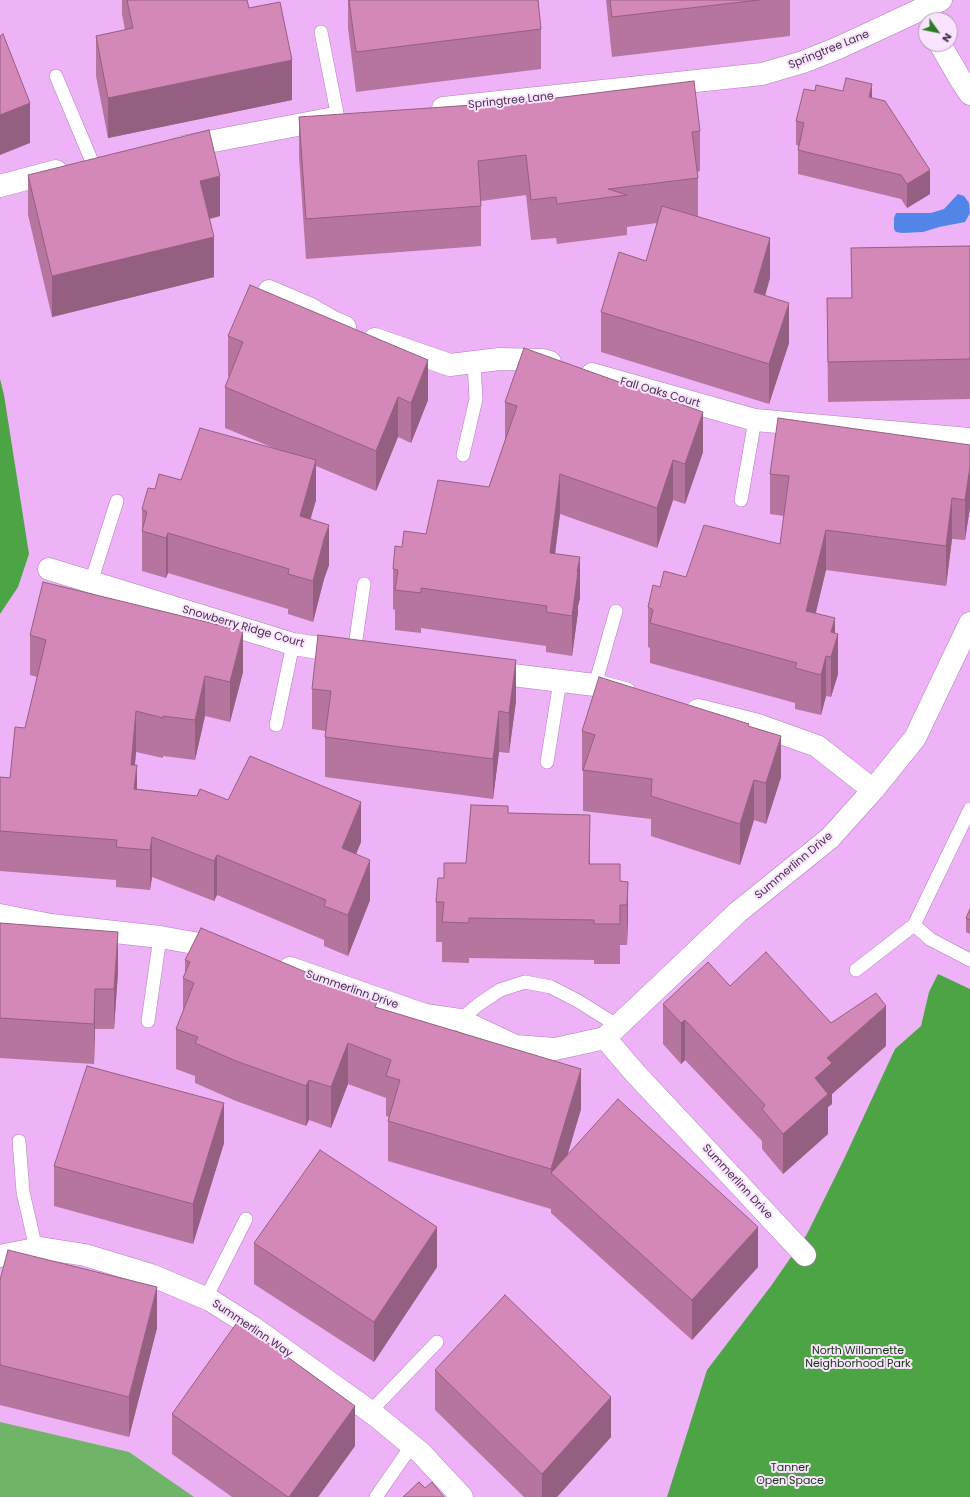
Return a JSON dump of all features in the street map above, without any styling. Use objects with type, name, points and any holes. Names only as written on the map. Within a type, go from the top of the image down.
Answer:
[{"type":"street","name":"Springtree Lane","points":[[421,110],[762,74],[803,62],[922,10],[941,0]]},
{"type":"street","points":[[945,52],[970,94]]},
{"type":"street","points":[[162,151],[360,115]]},
{"type":"street","points":[[0,186],[66,168],[116,159]]},
{"type":"street","name":"Fall Oaks Court","points":[[269,291],[309,308],[333,322],[450,365],[499,359],[542,360],[755,420],[970,439]]},
{"type":"street","name":"Snowberry Ridge Court","points":[[50,569],[293,644],[376,656]]},
{"type":"street","name":"Summerlinn Drive","points":[[271,961],[425,1015],[460,1020],[516,1046],[555,1049],[612,1032],[738,912],[830,838],[873,790],[915,738],[970,623]]},
{"type":"street","points":[[466,669],[595,685],[642,696]]},
{"type":"street","points":[[681,706],[758,725],[817,746],[873,790]]},
{"type":"street","points":[[0,915],[51,925],[160,937],[241,952]]},
{"type":"street","name":"Summerlinn Drive","points":[[612,1032],[635,1073],[805,1255]]},
{"type":"street","name":"Summerlinn Way","points":[[0,1256],[40,1248],[85,1256],[151,1275],[206,1298],[251,1326],[370,1412],[412,1445],[462,1497]]},
{"type":"lane","points":[[321,32],[338,118]]},
{"type":"lane","points":[[56,76],[93,164]]},
{"type":"lane","points":[[463,456],[476,399],[474,363]]},
{"type":"lane","points":[[741,500],[755,420]]},
{"type":"lane","points":[[91,582],[117,501]]},
{"type":"lane","points":[[354,653],[364,584]]},
{"type":"lane","points":[[595,685],[616,611]]},
{"type":"lane","points":[[276,725],[293,644]]},
{"type":"lane","points":[[547,762],[560,681]]},
{"type":"lane","points":[[856,970],[914,924],[970,809]]},
{"type":"lane","points":[[914,924],[930,940],[970,960]]},
{"type":"lane","points":[[148,1021],[160,937]]},
{"type":"lane","points":[[460,1020],[479,1004],[500,990],[525,982],[551,987],[578,1001],[612,1032]]},
{"type":"lane","points":[[20,1141],[23,1192],[36,1249]]},
{"type":"lane","points":[[206,1298],[246,1219]]},
{"type":"lane","points":[[370,1412],[437,1342]]},
{"type":"lane","points":[[376,1497],[412,1445]]},
{"type":"green space","points":[[0,379],[4,395],[29,554],[18,587],[0,614]]},
{"type":"green space","name":"North Willamette Neighborhood Park","points":[[938,974],[970,989],[970,1497],[667,1497],[707,1370],[771,1286],[807,1234],[895,1049],[921,1026],[929,992]]},
{"type":"green space","points":[[0,1422],[129,1452],[194,1497],[0,1497]]},
{"type":"water","points":[[958,194],[964,196],[969,203],[970,213],[965,222],[923,232],[902,233],[896,232],[894,229],[894,218],[896,213],[931,213],[944,209]]},
{"type":"building","points":[[127,0],[247,0],[249,8],[280,2],[292,60],[108,98],[96,36],[133,28]]},
{"type":"building","points":[[349,0],[538,0],[541,29],[356,52]]},
{"type":"building","points":[[610,0],[759,0],[612,17]]},
{"type":"building","points":[[3,34],[30,103],[0,115],[0,36]]},
{"type":"building","points":[[846,78],[872,84],[869,97],[885,101],[930,170],[907,184],[901,175],[798,150],[804,123],[796,121],[804,89],[815,91],[816,85],[843,91]]},
{"type":"building","points":[[694,81],[700,131],[692,132],[698,178],[608,189],[627,195],[557,204],[556,197],[531,200],[526,155],[478,161],[481,206],[306,219],[299,117],[473,105],[474,108]]},
{"type":"building","points":[[209,130],[220,176],[200,181],[214,237],[52,276],[28,175]]},
{"type":"building","points":[[662,206],[770,238],[754,292],[789,303],[769,364],[601,312],[619,252],[646,261]]},
{"type":"building","points":[[970,246],[970,359],[828,362],[827,298],[852,298],[851,248]]},
{"type":"building","points":[[250,285],[428,360],[411,403],[398,397],[376,451],[225,387],[243,342],[228,336]]},
{"type":"building","points":[[524,348],[703,412],[685,464],[673,460],[657,508],[560,474],[550,553],[580,557],[572,616],[546,612],[547,606],[421,588],[421,593],[395,590],[398,570],[393,569],[395,546],[402,547],[404,531],[426,534],[438,480],[489,487],[517,406],[505,402]]},
{"type":"building","points":[[778,418],[970,445],[970,467],[965,500],[952,498],[946,546],[826,530],[806,611],[835,618],[831,632],[838,634],[831,657],[826,656],[821,675],[795,668],[797,663],[650,623],[653,610],[648,607],[653,585],[660,587],[664,571],[686,577],[704,525],[780,544],[789,476],[770,474]]},
{"type":"building","points":[[200,428],[316,460],[300,516],[329,525],[313,581],[288,574],[289,569],[168,533],[166,538],[142,531],[147,512],[142,509],[148,488],[155,489],[159,474],[181,480]]},
{"type":"building","points":[[43,582],[243,631],[230,682],[205,676],[195,720],[163,716],[163,718],[136,711],[131,765],[137,765],[134,789],[197,796],[200,789],[228,800],[250,756],[361,802],[342,848],[370,860],[348,915],[324,906],[326,900],[217,855],[214,861],[152,837],[150,850],[116,847],[117,840],[0,831],[0,777],[10,778],[15,727],[25,728],[46,640],[30,635]]},
{"type":"building","points":[[318,635],[516,660],[509,713],[499,711],[493,759],[325,737],[331,691],[312,689]]},
{"type":"building","points":[[599,677],[749,724],[748,726],[781,736],[766,783],[754,780],[740,824],[651,796],[652,779],[583,770],[595,735],[582,731]]},
{"type":"building","points":[[471,805],[508,806],[508,813],[590,815],[589,864],[620,864],[620,881],[628,882],[627,905],[620,905],[620,924],[594,924],[594,920],[469,918],[469,923],[442,922],[444,902],[436,902],[438,878],[444,878],[444,863],[466,863]]},
{"type":"building","points":[[970,909],[970,920],[966,918]]},
{"type":"building","points":[[0,923],[118,932],[114,989],[95,989],[94,1024],[0,1018]]},
{"type":"building","points":[[201,928],[377,1002],[375,1007],[581,1069],[551,1169],[388,1121],[400,1080],[386,1076],[391,1060],[348,1043],[331,1087],[309,1080],[306,1086],[236,1061],[195,1043],[198,1037],[176,1029],[194,983],[183,978],[190,962],[185,960]]},
{"type":"building","points":[[766,952],[831,1023],[876,993],[886,1006],[827,1058],[832,1063],[815,1078],[828,1094],[783,1134],[762,1109],[765,1105],[685,1020],[681,1023],[663,1004],[708,962],[730,986]]},
{"type":"building","points":[[87,1066],[224,1103],[193,1204],[54,1166]]},
{"type":"building","points":[[618,1099],[758,1227],[692,1300],[551,1173]]},
{"type":"building","points":[[320,1150],[437,1227],[374,1322],[254,1243]]},
{"type":"building","points":[[8,1250],[157,1287],[129,1397],[0,1365],[0,1280]]},
{"type":"building","points":[[505,1295],[611,1397],[542,1474],[435,1370]]},
{"type":"building","points":[[238,1321],[355,1406],[289,1497],[172,1414]]},
{"type":"building","points":[[419,1482],[425,1488],[432,1482],[444,1497],[403,1497]]},
{"type":"park label","name":"Tanner Open Space","points":[[790,1474]]}]
